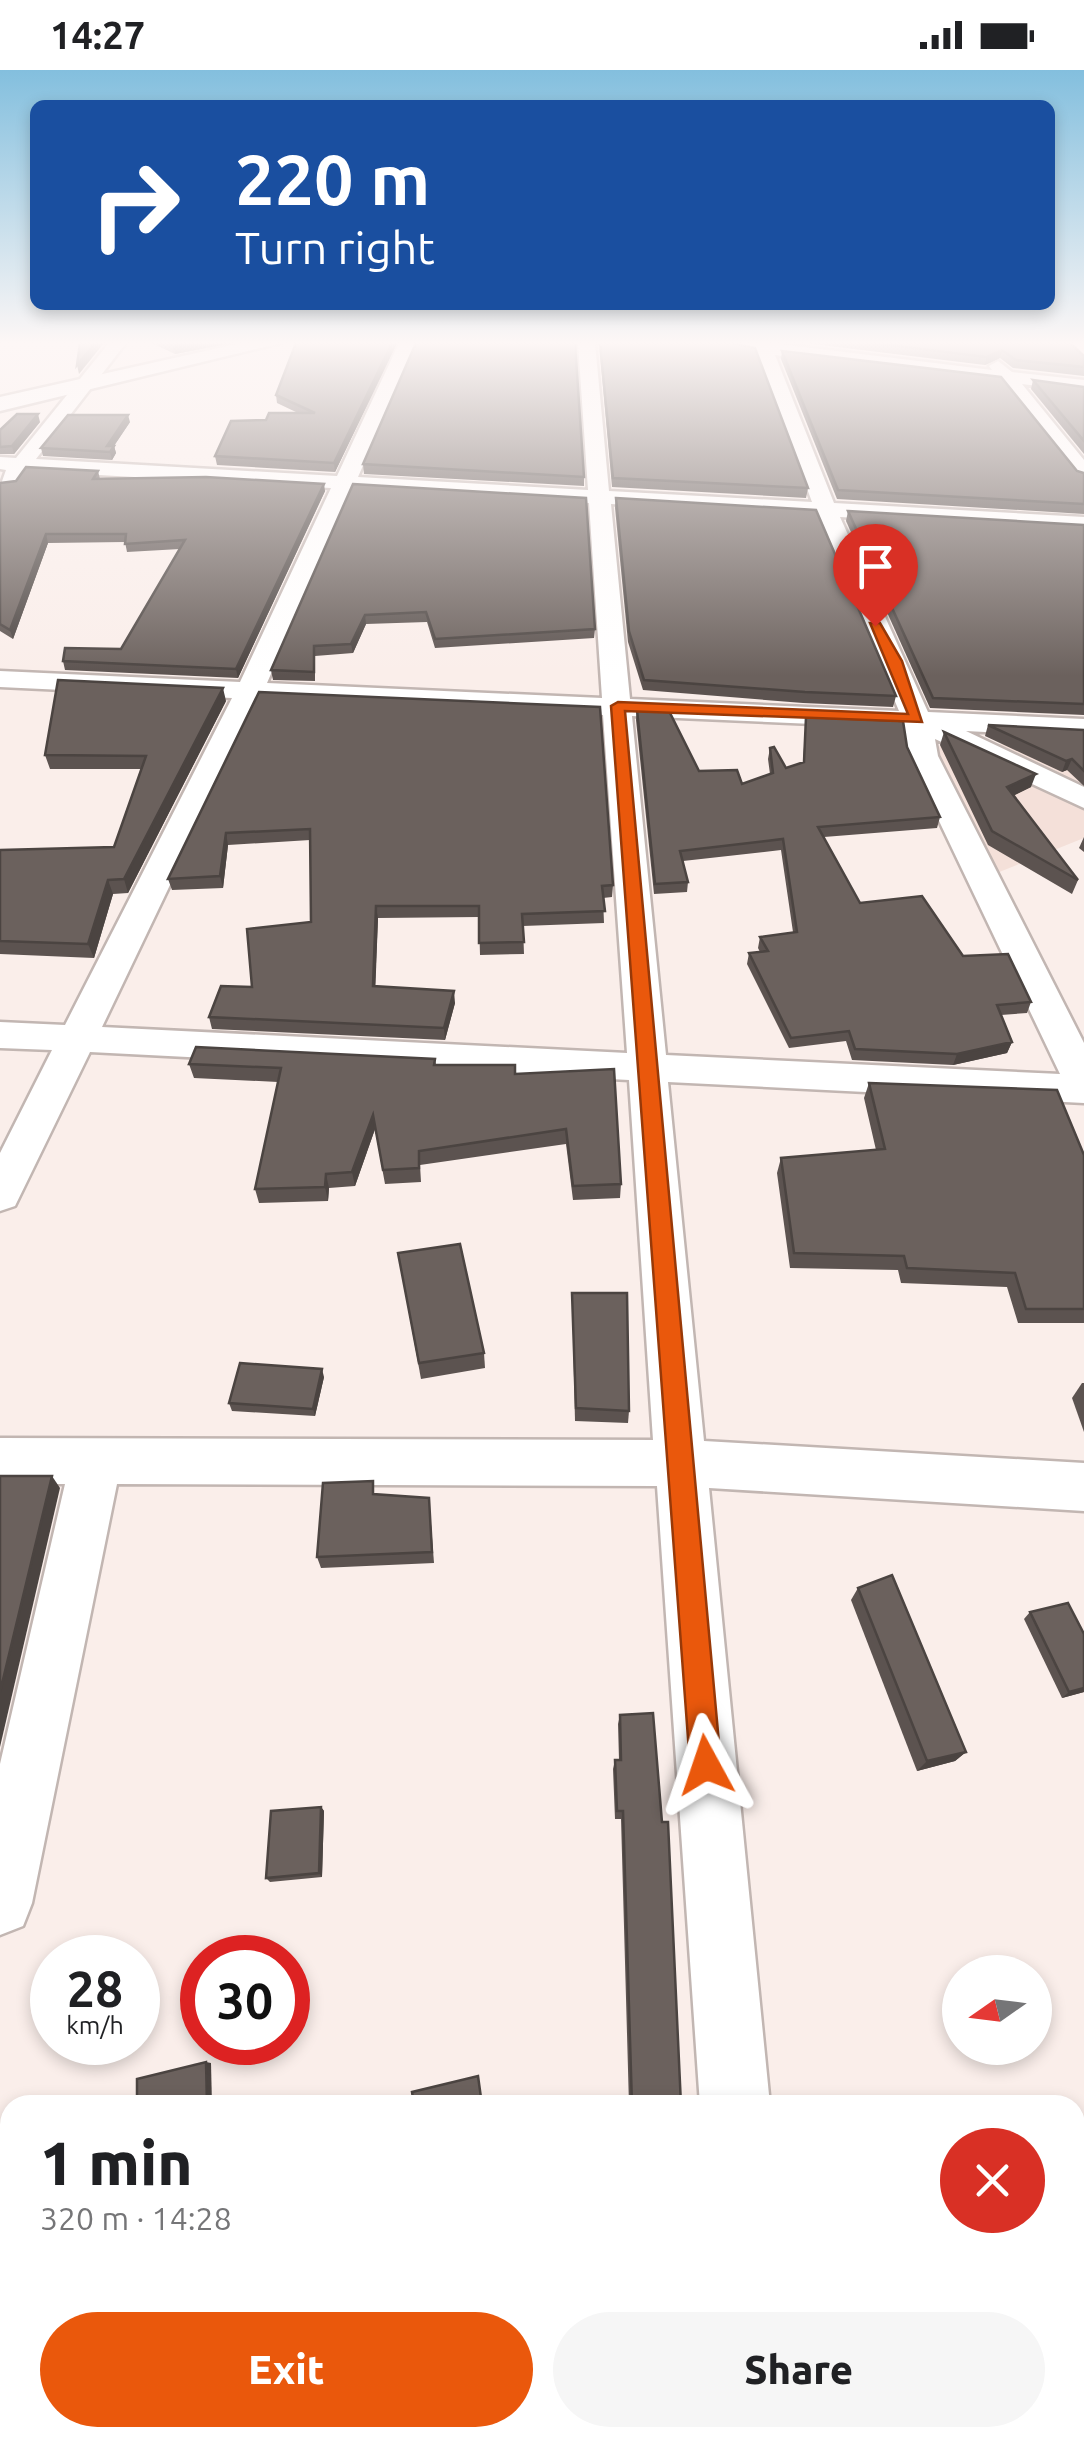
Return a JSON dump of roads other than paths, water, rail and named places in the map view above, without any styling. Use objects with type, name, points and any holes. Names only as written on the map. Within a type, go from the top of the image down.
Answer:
[{"type":"street","points":[[0,1195],[82,1037],[250,689],[356,454]]},
{"type":"street","points":[[596,454],[734,2095]]},
{"type":"street","points":[[0,1035],[1084,1085],[923,756],[917,719],[805,454]]},
{"type":"street","points":[[1068,454],[1084,474]]},
{"type":"street","points":[[0,491],[10,463],[1084,524]]},
{"type":"street","points":[[0,679],[1084,728]]},
{"type":"street","points":[[917,719],[1084,799]]},
{"type":"street","points":[[0,1461],[680,1463],[1084,1486]]},
{"type":"street","points":[[0,1904],[96,1461]]}]
